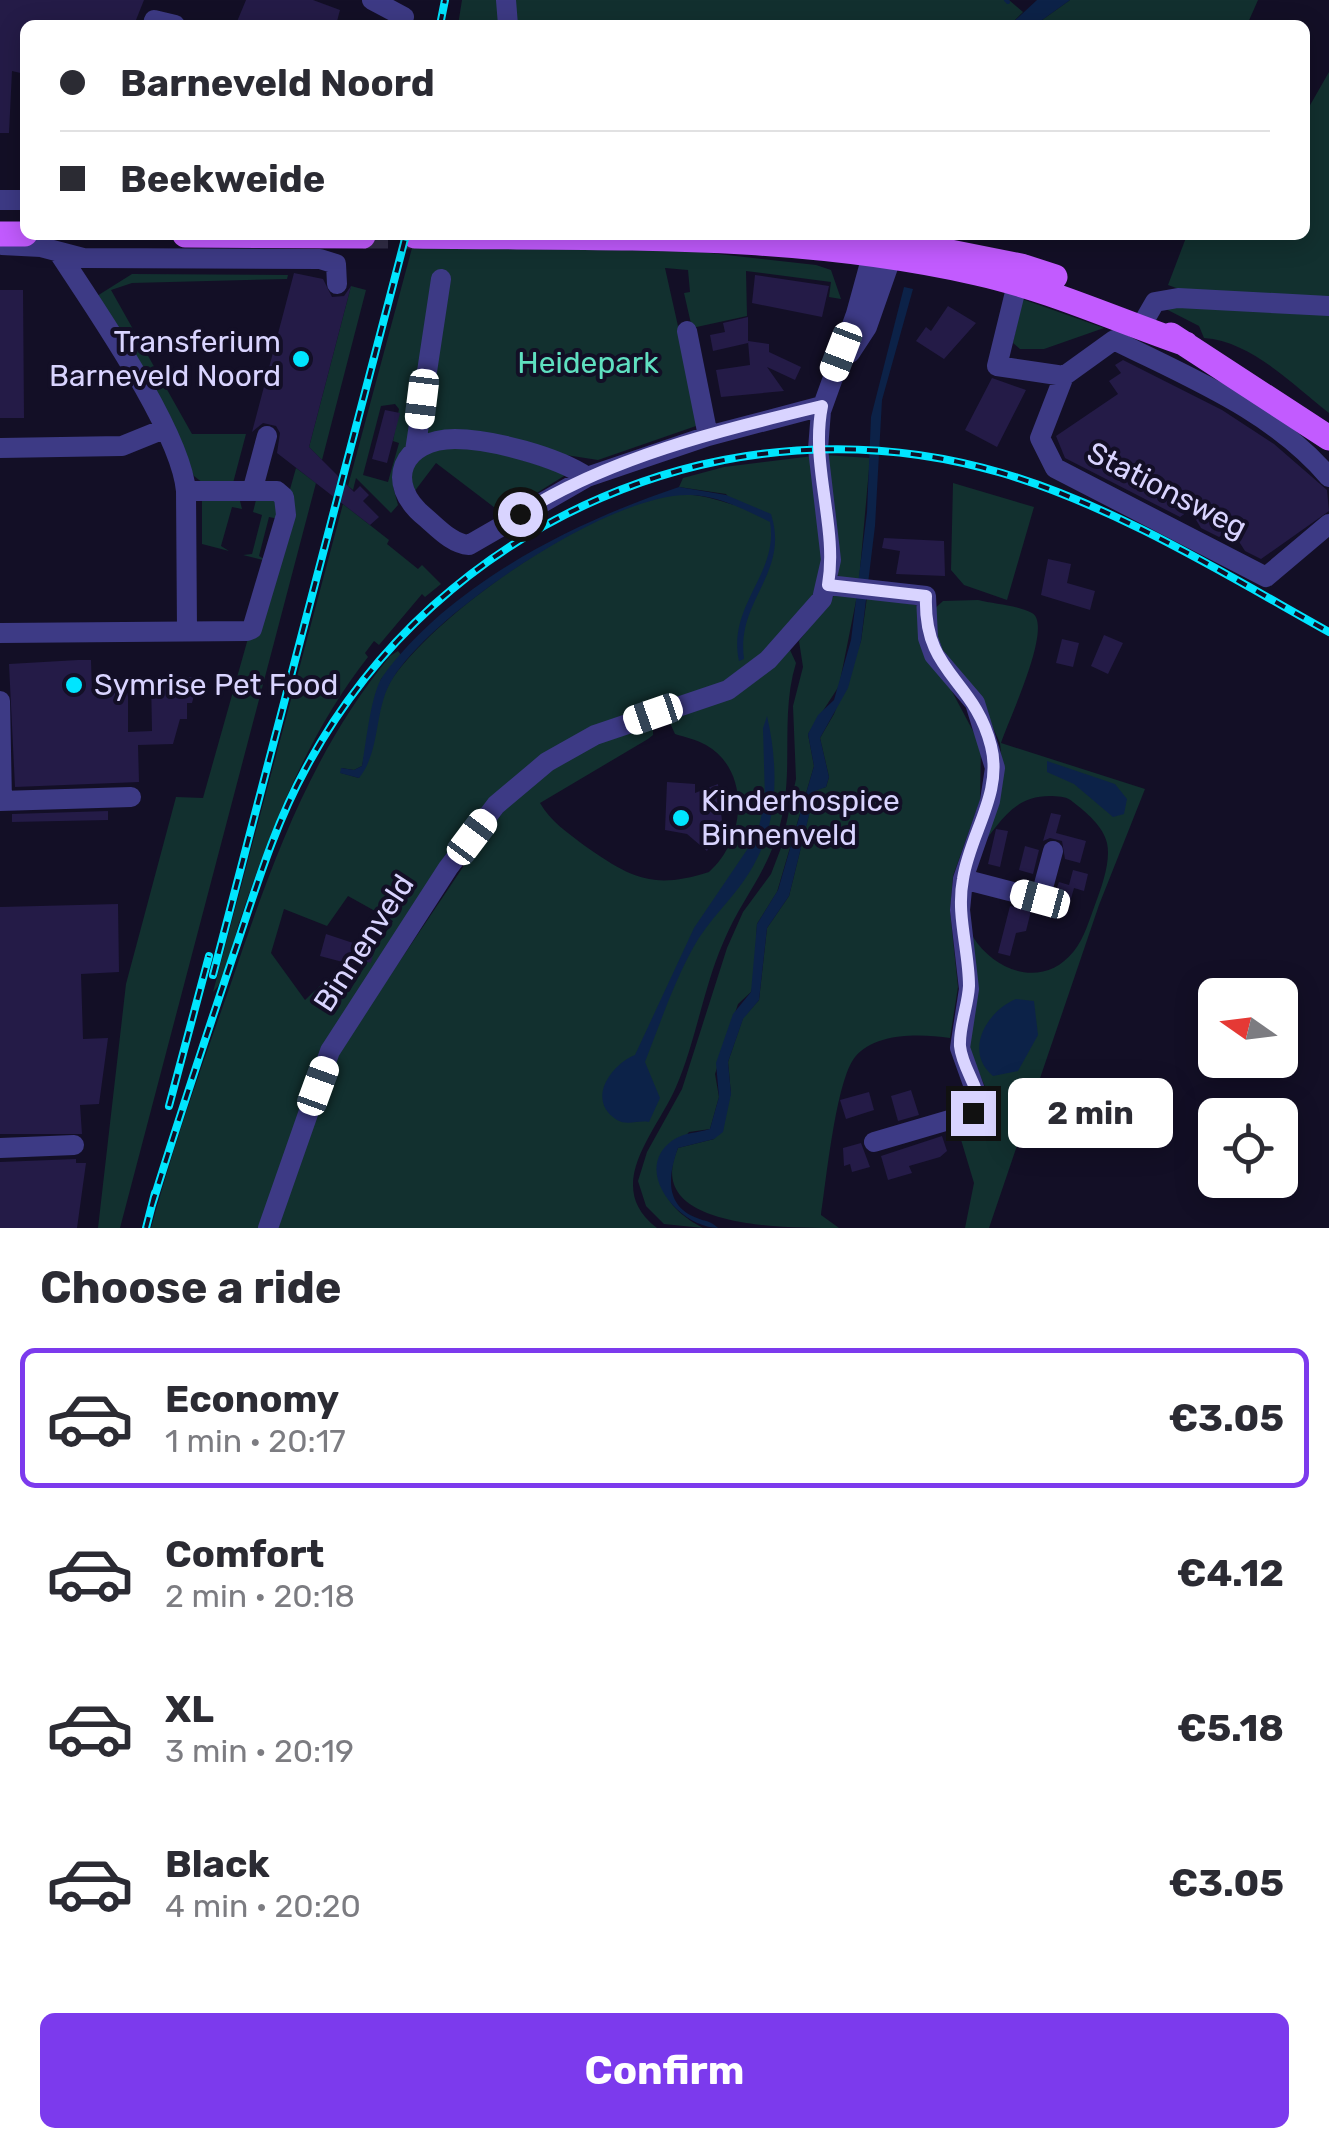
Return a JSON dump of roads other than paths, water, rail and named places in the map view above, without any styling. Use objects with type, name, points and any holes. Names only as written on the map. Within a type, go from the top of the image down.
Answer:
[{"type":"main road","points":[[721,240],[806,245],[882,242],[1082,287],[1142,324],[1186,344],[1329,438]]},
{"type":"street","points":[[372,0],[405,14]]},
{"type":"street","points":[[874,1142],[973,1113],[980,1104],[960,1048],[969,989],[960,910],[962,879],[990,800],[994,768],[974,703],[934,655],[928,638],[926,596],[838,586],[831,560],[818,449],[822,406],[833,374],[867,327],[882,242]]},
{"type":"street","points":[[0,244],[97,259],[320,259],[336,264],[337,284]]},
{"type":"street","points":[[60,253],[87,290],[178,454],[186,491],[187,631]]},
{"type":"street","points":[[87,290],[88,270],[97,259]]},
{"type":"street","points":[[1019,274],[997,366],[1064,376],[1114,340],[1234,401],[1284,432],[1300,443],[1329,477]]},
{"type":"street","points":[[441,279],[416,451],[401,473],[402,494],[407,503],[464,545],[587,477],[708,436],[822,406]]},
{"type":"street","points":[[1142,324],[1155,302],[1178,298],[1329,306]]},
{"type":"street","points":[[687,331],[708,436]]},
{"type":"street","name":"Stationsweg","points":[[1064,376],[1040,438],[1055,468],[1266,577],[1329,524]]},
{"type":"street","points":[[0,448],[122,446],[164,429]]},
{"type":"street","points":[[252,488],[266,436]]},
{"type":"street","points":[[416,451],[444,440],[470,440],[562,462],[587,477]]},
{"type":"street","points":[[0,634],[246,631],[255,626],[287,508],[277,490],[186,491]]},
{"type":"street","name":"Binnenveld","points":[[268,1228],[330,1050],[439,882],[496,805],[547,762],[595,735],[708,699],[742,681],[800,628],[838,586]]},
{"type":"street","points":[[0,700],[1,801],[131,797]]},
{"type":"street","points":[[962,879],[1040,899],[1053,851]]},
{"type":"street","points":[[0,1148],[74,1146]]},
{"type":"water","points":[[1037,0],[1070,0],[1042,20],[1015,20]]},
{"type":"water","points":[[904,287],[913,289],[882,400],[875,526],[861,641],[848,688],[820,738],[829,777],[826,787],[815,791],[789,896],[767,928],[759,1000],[743,1019],[728,1062],[731,1094],[723,1132],[714,1139],[678,1148],[672,1168],[671,1188],[678,1205],[718,1228],[703,1225],[676,1208],[665,1195],[658,1181],[657,1166],[661,1152],[673,1140],[710,1129],[719,1097],[716,1063],[733,1014],[751,992],[757,924],[778,890],[814,766],[808,734],[818,715],[834,700],[851,640],[867,512],[871,417]]},
{"type":"water","points":[[679,487],[726,495],[771,514],[774,554],[748,619],[744,659],[739,661],[740,623],[767,558],[770,522],[712,498],[691,495],[657,499],[617,513],[528,560],[446,621],[414,651],[393,678],[382,703],[371,754],[359,778],[340,773],[341,768],[354,770],[362,766],[372,706],[383,676],[443,613],[478,585],[557,538]]},
{"type":"water","points":[[767,716],[774,796],[766,836],[749,873],[699,938],[673,990],[645,1062],[660,1098],[649,1122],[621,1122],[603,1103],[605,1083],[618,1066],[635,1055],[694,928],[757,835],[765,800],[763,728]]},
{"type":"water","points":[[1047,761],[1115,784],[1127,799],[1124,814],[1113,817],[1074,784],[1047,772]]},
{"type":"water","points":[[1016,999],[1034,1001],[1038,1035],[1018,1071],[993,1076],[980,1055],[982,1033],[996,1013]]},
{"type":"railway","points":[[441,20],[445,0]]},
{"type":"railway","points":[[213,975],[405,240]]},
{"type":"railway","points":[[152,1205],[258,883],[306,768],[363,681],[433,606],[513,545],[602,498],[697,466],[797,450],[899,453],[1002,473],[1087,504],[1170,544],[1329,632]]},
{"type":"railway","points":[[169,1106],[209,956]]},
{"type":"railway","points":[[146,1228],[155,1193]]},
{"type":"place","name":"Transferium Barneveld Noord","points":[[301,359]]},
{"type":"place","name":"Symrise Pet Food","points":[[74,685]]},
{"type":"place","name":"Kinderhospice Binnenveld","points":[[681,818]]},
{"type":"park label","name":"Heidepark","points":[[588,363]]}]
